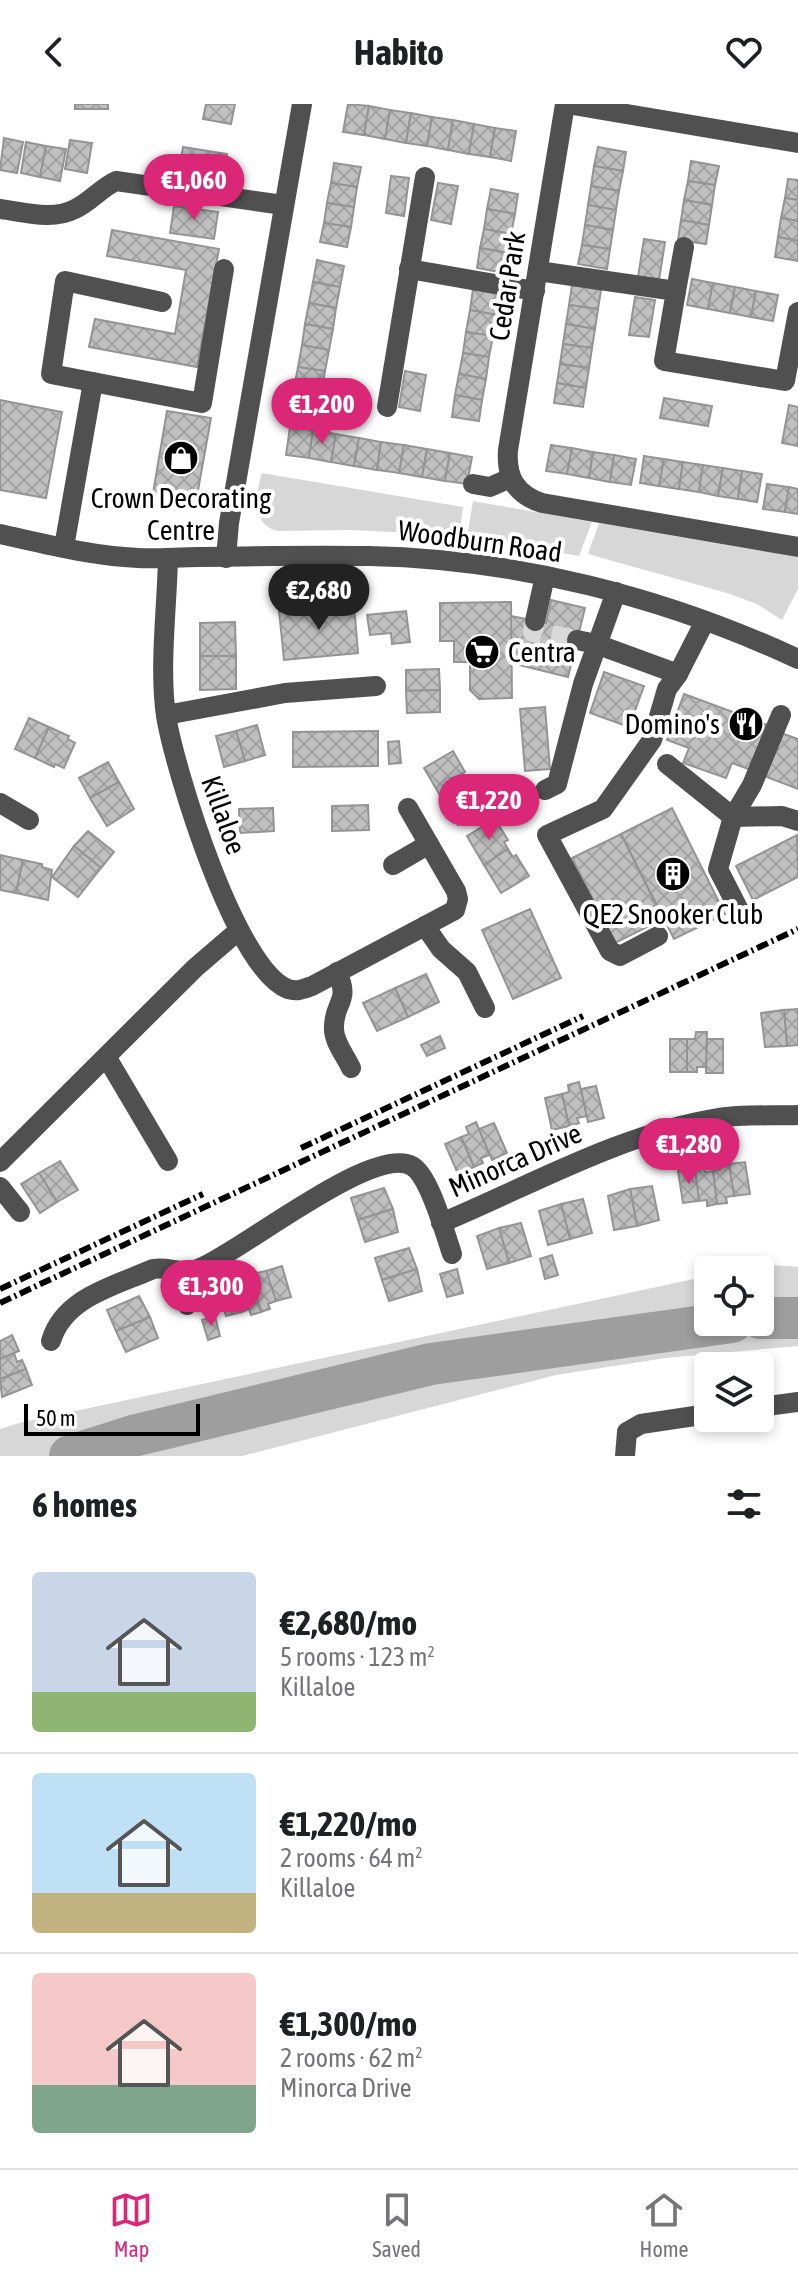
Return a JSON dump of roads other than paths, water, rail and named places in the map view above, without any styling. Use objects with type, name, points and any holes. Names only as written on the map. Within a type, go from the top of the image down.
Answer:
[{"type":"street","points":[[226,558],[229,523],[302,104]]},
{"type":"street","points":[[566,104],[666,112],[798,143]]},
{"type":"street","name":"Cedar Park","points":[[510,478],[508,450],[566,104]]},
{"type":"street","points":[[387,407],[425,177]]},
{"type":"street","points":[[0,209],[45,215],[65,213],[76,209],[116,181],[283,205]]},
{"type":"street","points":[[684,247],[664,361],[785,381],[798,304]]},
{"type":"street","points":[[162,302],[65,281],[51,374],[202,403],[224,269]]},
{"type":"street","points":[[409,269],[676,291]]},
{"type":"street","points":[[64,547],[93,382]]},
{"type":"street","name":"Woodburn Road","points":[[473,484],[490,487],[510,478],[520,492],[542,503],[798,547]]},
{"type":"street","name":"Woodburn Road","points":[[0,534],[106,555],[168,558],[369,556],[459,562],[616,592],[705,621],[798,659]]},
{"type":"street","name":"Killaloe","points":[[168,558],[164,692],[177,771],[238,931],[267,972],[288,989],[305,989],[455,910],[458,899],[408,808]]},
{"type":"street","points":[[535,621],[545,576]]},
{"type":"street","points":[[545,790],[557,784],[587,642],[616,592]]},
{"type":"street","points":[[658,936],[620,956],[610,951],[547,835],[603,809],[652,740],[667,689],[705,621]]},
{"type":"street","points":[[587,642],[678,674]]},
{"type":"street","points":[[166,715],[285,693],[376,686]]},
{"type":"street","points":[[739,910],[718,869],[733,817],[752,785],[781,715]]},
{"type":"street","points":[[667,764],[733,817],[782,816],[798,821]]},
{"type":"street","points":[[0,803],[29,820]]},
{"type":"street","points":[[393,865],[429,844]]},
{"type":"street","points":[[425,926],[441,949],[467,972],[485,1008]]},
{"type":"street","points":[[0,1162],[195,968],[238,931]]},
{"type":"street","points":[[337,972],[344,990],[334,1032],[351,1068]]},
{"type":"street","points":[[107,1058],[168,1161]]},
{"type":"street","name":"Minorca Drive","points":[[441,1223],[569,1166],[661,1131],[735,1116],[798,1115]]},
{"type":"street","name":"Minorca Drive","points":[[51,1341],[63,1316],[81,1302],[153,1269],[182,1272],[200,1268],[225,1256],[322,1191],[393,1163],[407,1164],[418,1170],[452,1254]]},
{"type":"street","points":[[0,1187],[20,1212]]},
{"type":"street","points":[[182,1272],[187,1305]]},
{"type":"street","points":[[774,1405],[798,1402]]},
{"type":"street","points":[[625,1456],[627,1432],[641,1424],[694,1416]]},
{"type":"waterway","points":[[774,1318],[798,1318]]},
{"type":"waterway","points":[[70,1456],[133,1436],[431,1364],[694,1327]]},
{"type":"tunnel","points":[[535,621],[533,632],[577,640]]},
{"type":"railway","points":[[0,1303],[798,929]]},
{"type":"railway","points":[[301,1148],[583,1016]]},
{"type":"railway","points":[[0,1289],[203,1194]]},
{"type":"place","name":"Crown Decorating Centre","points":[[181,458]]},
{"type":"place","name":"Centra","points":[[482,652]]},
{"type":"place","name":"Domino's","points":[[746,724]]},
{"type":"place","name":"QE2 Snooker Club","points":[[673,874]]}]
